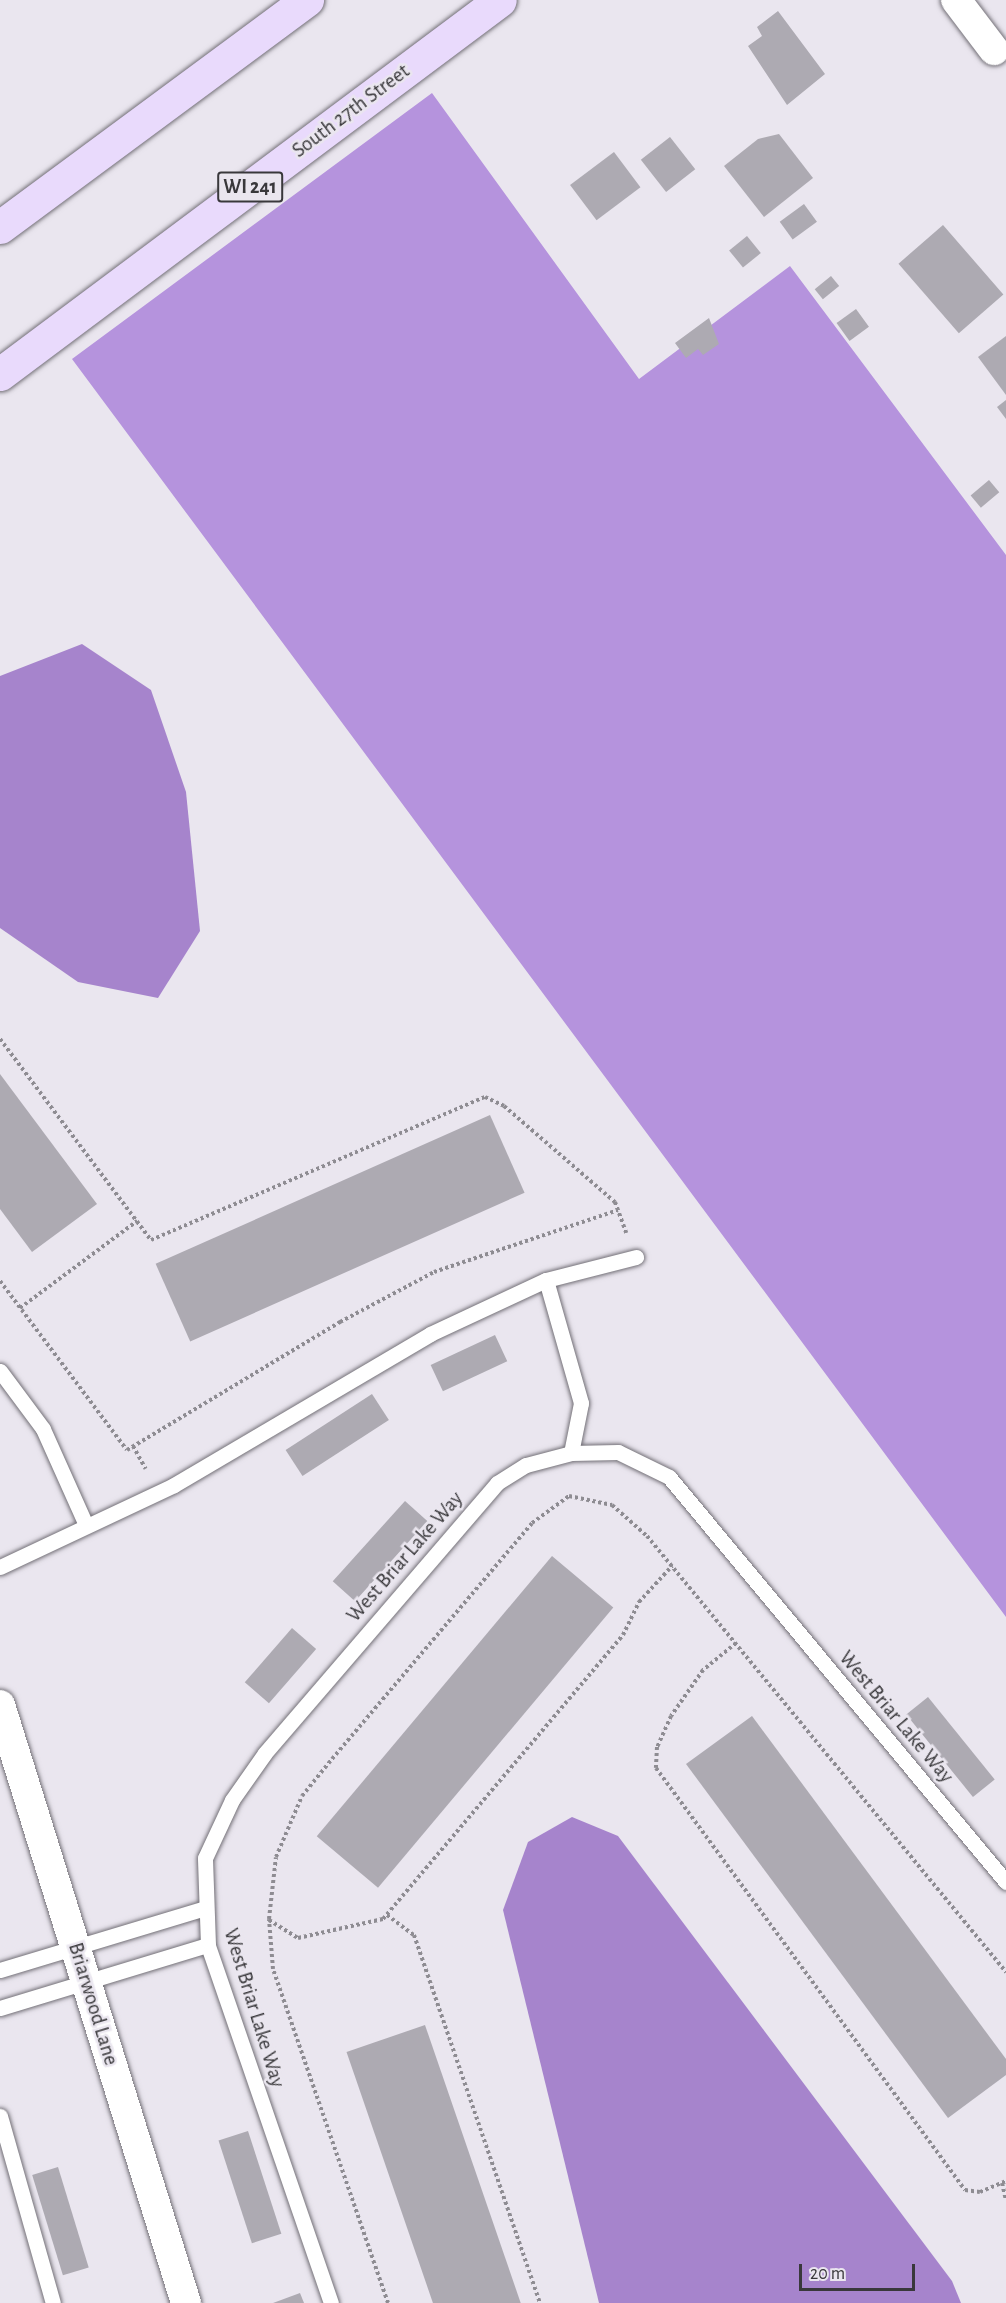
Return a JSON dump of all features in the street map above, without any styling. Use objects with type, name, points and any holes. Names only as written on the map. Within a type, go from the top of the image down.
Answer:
[{"type":"main road","points":[[0,227],[308,0]]},
{"type":"main road","name":"South 27th Street","points":[[0,374],[500,0]]},
{"type":"street","points":[[956,0],[1002,51]]},
{"type":"street","name":"Briarwood Lane","points":[[0,1705],[186,2303]]},
{"type":"lane","points":[[0,1567],[85,1523],[174,1485],[430,1334],[546,1280],[636,1257]]},
{"type":"lane","points":[[546,1280],[580,1403],[571,1453]]},
{"type":"lane","points":[[0,1371],[43,1429],[85,1523]]},
{"type":"lane","name":"West Briar Lake Way","points":[[331,2303],[208,1945],[205,1858],[232,1800],[265,1753],[497,1483],[526,1465],[571,1453],[618,1452],[669,1477],[1006,1882]]},
{"type":"lane","points":[[0,1970],[205,1908]]},
{"type":"lane","points":[[0,2008],[208,1945]]},
{"type":"lane","points":[[0,2116],[53,2303]]},
{"type":"path","points":[[0,1039],[151,1240],[485,1097],[504,1106],[618,1210],[636,1257]]},
{"type":"path","points":[[0,1281],[127,1450],[340,1322],[434,1272],[618,1210]]},
{"type":"path","points":[[20,1308],[136,1221]]},
{"type":"path","points":[[388,2303],[273,1969],[269,1919],[276,1857],[302,1796],[532,1522],[569,1496],[590,1497],[630,1519],[736,1643],[1006,1972]]},
{"type":"path","points":[[269,1919],[298,1938],[387,1915],[623,1635],[639,1602],[672,1566]]},
{"type":"path","points":[[736,1643],[703,1670],[671,1716],[657,1747],[656,1768],[965,2190],[980,2192],[1004,2182],[1006,2201]]},
{"type":"path","points":[[387,1915],[414,1935],[540,2303]]},
{"type":"shaded area","points":[[432,93],[639,379],[790,266],[1006,555],[1006,1617],[72,359]]},
{"type":"shaded area","points":[[82,644],[151,690],[186,792],[200,931],[158,998],[78,982],[0,928],[0,676]]},
{"type":"shaded area","points":[[572,1817],[618,1836],[952,2281],[961,2303],[599,2303],[503,1910],[528,1842]]},
{"type":"building","points":[[778,11],[825,74],[787,105],[748,46],[762,36],[757,27]]},
{"type":"building","points":[[779,134],[813,178],[764,217],[724,166],[758,139]]},
{"type":"building","points":[[670,137],[695,169],[666,192],[641,160]]},
{"type":"building","points":[[614,152],[640,187],[597,220],[570,185]]},
{"type":"building","points":[[804,204],[817,222],[793,239],[780,222]]},
{"type":"building","points":[[943,225],[1003,294],[959,333],[898,264]]},
{"type":"building","points":[[747,236],[761,253],[743,268],[729,250]]},
{"type":"building","points":[[831,276],[839,286],[823,299],[815,289]]},
{"type":"building","points":[[856,309],[869,327],[850,341],[837,323]]},
{"type":"building","points":[[709,318],[719,344],[703,355],[698,349],[686,358],[675,343]]},
{"type":"building","points":[[1006,336],[1006,395],[978,357]]},
{"type":"building","points":[[1006,400],[1006,419],[997,407]]},
{"type":"building","points":[[989,480],[999,492],[981,508],[971,495]]},
{"type":"building","points":[[0,1074],[97,1204],[32,1252],[0,1209]]},
{"type":"building","points":[[490,1115],[525,1193],[190,1342],[156,1264]]},
{"type":"building","points":[[495,1335],[507,1361],[443,1391],[431,1365]]},
{"type":"building","points":[[372,1394],[389,1420],[303,1476],[286,1450]]},
{"type":"building","points":[[405,1501],[427,1521],[355,1601],[333,1581]]},
{"type":"building","points":[[552,1556],[613,1607],[378,1888],[317,1836]]},
{"type":"building","points":[[292,1628],[316,1649],[269,1703],[245,1682]]},
{"type":"building","points":[[928,1697],[995,1779],[973,1797],[906,1715]]},
{"type":"building","points":[[752,1716],[1006,2059],[1006,2075],[948,2118],[686,1764]]},
{"type":"building","points":[[425,2025],[521,2303],[433,2303],[347,2052]]},
{"type":"building","points":[[248,2131],[281,2234],[252,2243],[219,2141]]},
{"type":"building","points":[[58,2167],[89,2267],[63,2275],[32,2175]]},
{"type":"building","points":[[300,2293],[304,2303],[273,2303]]}]
